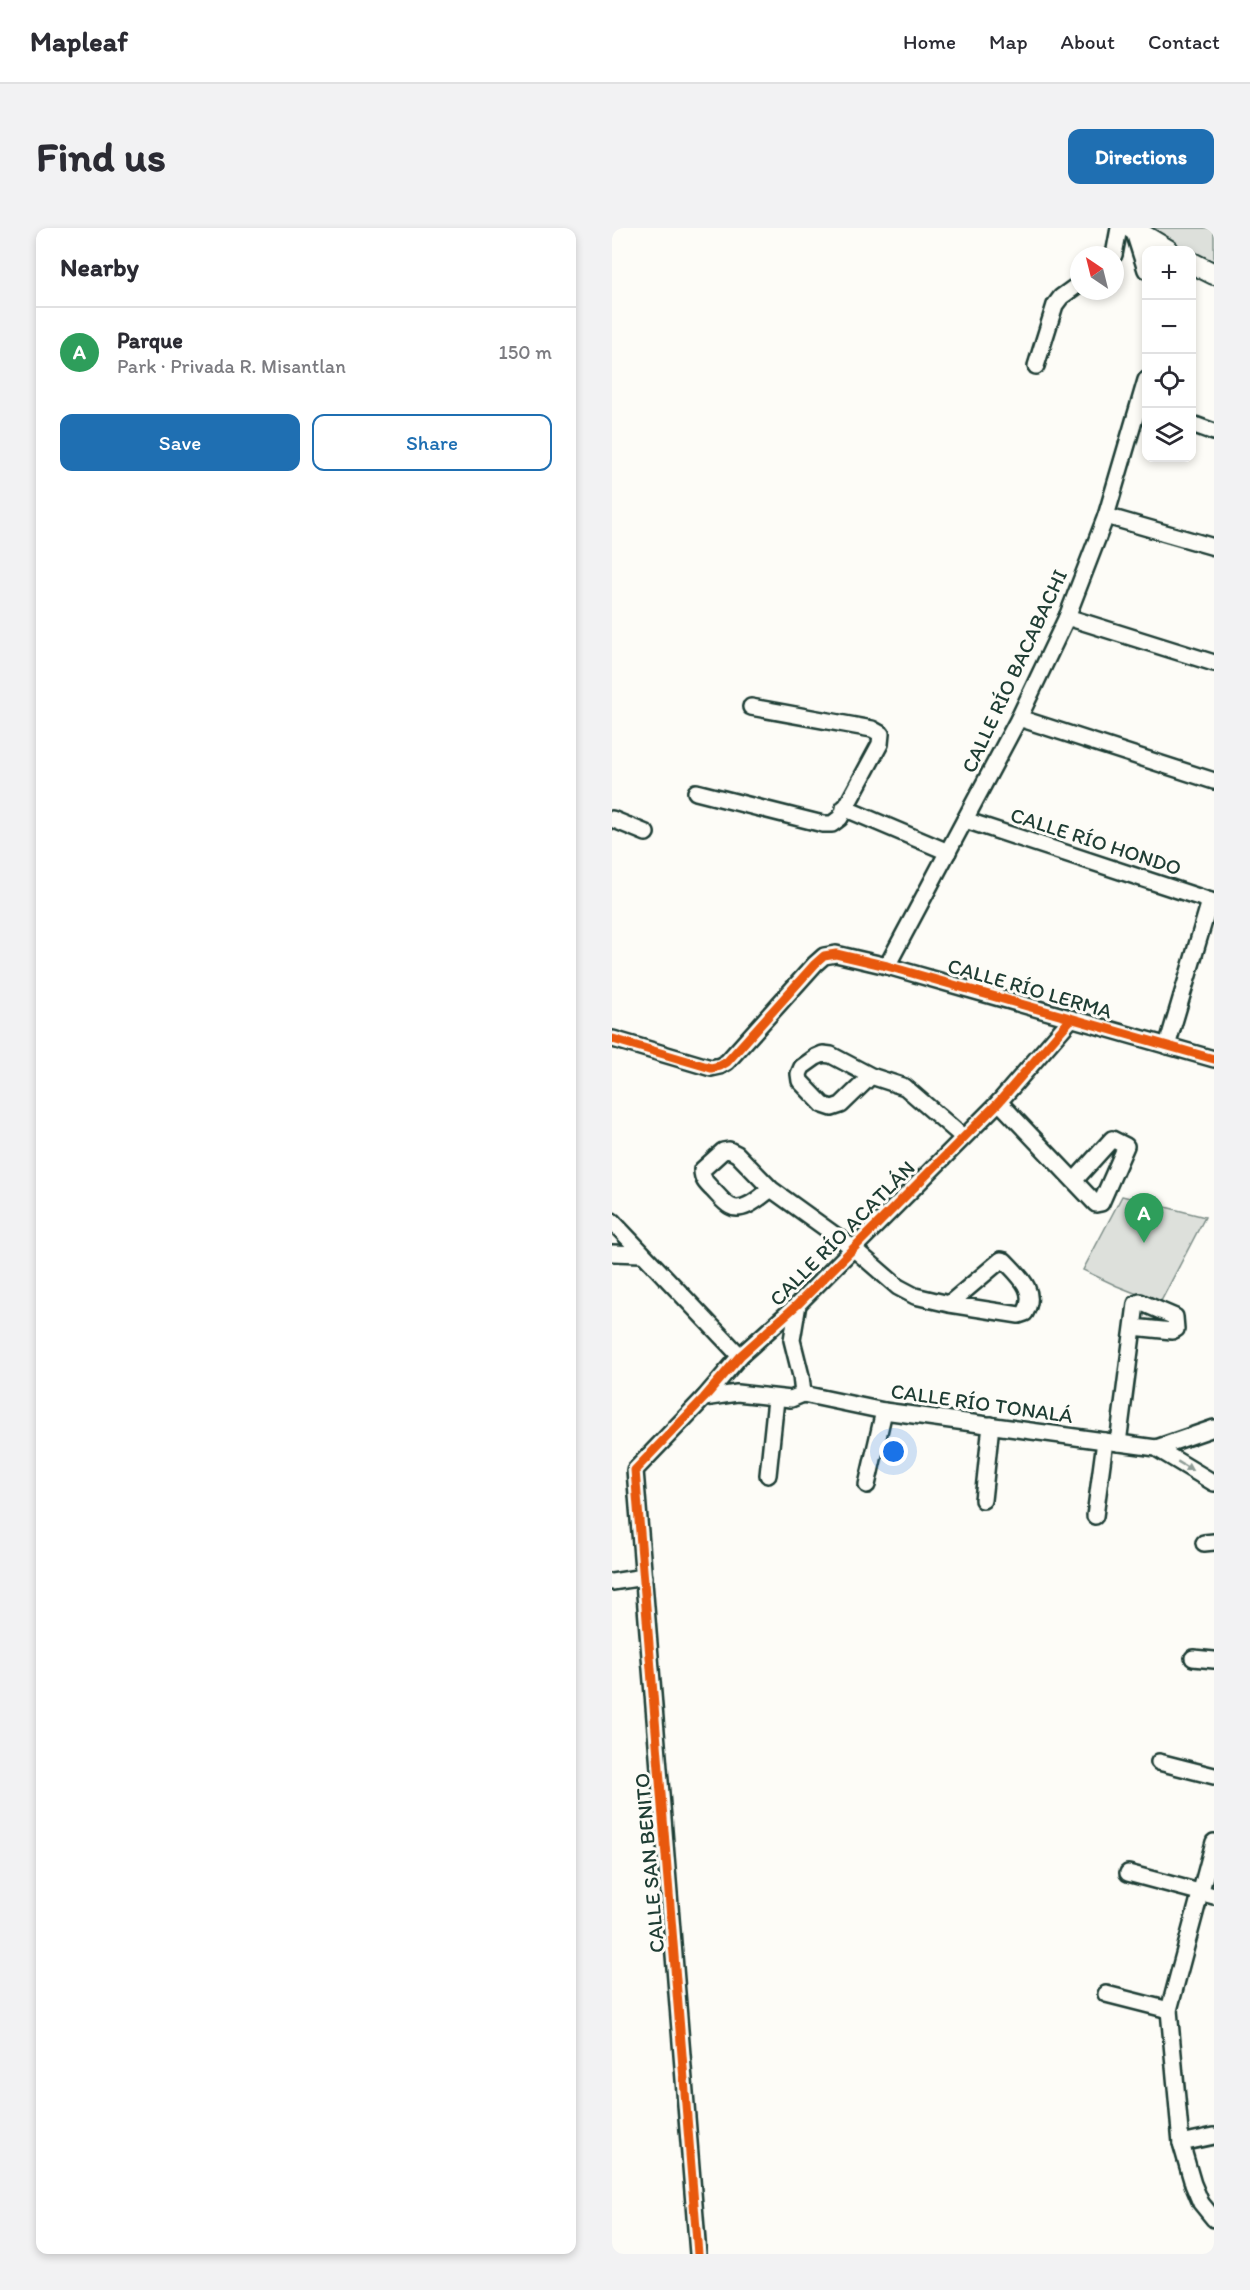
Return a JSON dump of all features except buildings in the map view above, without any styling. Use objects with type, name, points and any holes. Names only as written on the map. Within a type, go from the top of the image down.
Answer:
[{"type":"main road","points":[[1128,228],[1161,246]]},
{"type":"main road","points":[[1196,265],[1214,274]]},
{"type":"street","points":[[1119,246],[1128,228]]},
{"type":"street","points":[[1128,228],[1142,261]]},
{"type":"street","points":[[1036,366],[1055,305],[1070,290]]},
{"type":"street","name":"CALLE RÍO BACABACHI","points":[[887,966],[1019,718],[1067,617],[1106,516],[1142,406]]},
{"type":"street","points":[[1196,426],[1214,432]]},
{"type":"street","points":[[1106,516],[1214,547]]},
{"type":"street","points":[[1067,617],[1214,663]]},
{"type":"street","points":[[696,792],[824,824],[832,824],[840,818],[880,744],[881,734],[872,729],[751,707]]},
{"type":"street","points":[[1019,718],[1214,781]]},
{"type":"street","points":[[844,808],[948,852]]},
{"type":"street","points":[[612,819],[646,833]]},
{"type":"street","name":"CALLE RÍO HONDO","points":[[965,820],[1212,902]]},
{"type":"street","points":[[1167,1046],[1212,902]]},
{"type":"street","name":"CALLE RÍO LERMA","points":[[613,1039],[711,1068],[720,1066],[727,1062],[815,964],[824,956],[836,954],[887,966],[1214,1059]]},
{"type":"street","name":"CALLE RÍO ACATLÁN","points":[[635,1470],[704,1398],[740,1356],[798,1304],[999,1102],[1071,1019]]},
{"type":"street","points":[[871,1076],[905,1087],[963,1137]]},
{"type":"street","points":[[999,1102],[1074,1181]]},
{"type":"street","points":[[771,1190],[853,1248],[898,1287],[915,1296],[949,1304],[1019,1315],[1025,1313],[1028,1308],[1029,1292],[1025,1282],[1005,1261],[1001,1260],[949,1304]]},
{"type":"street","points":[[612,1221],[740,1356]]},
{"type":"street","points":[[612,1253],[641,1254]]},
{"type":"street","name":"CALLE RÍO ACATLÁN","points":[[798,1304],[792,1340],[803,1394]]},
{"type":"street","points":[[1095,1516],[1112,1442],[1133,1327]]},
{"type":"street","points":[[768,1330],[792,1340]]},
{"type":"street","points":[[727,1372],[737,1393]]},
{"type":"street","points":[[704,1398],[737,1393],[791,1399],[803,1394]]},
{"type":"street","name":"CALLE RÍO TONALÁ","points":[[803,1394],[884,1411],[1156,1448],[1214,1483]]},
{"type":"street","points":[[768,1475],[776,1399]]},
{"type":"street","points":[[867,1485],[884,1411]]},
{"type":"street","points":[[983,1500],[991,1425]]},
{"type":"street","name":"CALLE RÍO TONALÁ","points":[[1156,1448],[1214,1428]]},
{"type":"street","name":"CALLE SAN BENITO","points":[[635,1470],[698,2254]]},
{"type":"street","points":[[612,1582],[644,1577]]},
{"type":"street","points":[[1193,1658],[1214,1660]]},
{"type":"street","points":[[1159,1762],[1214,1776]]},
{"type":"street","points":[[1214,1842],[1208,1894],[1169,2010],[1181,2143],[1201,2203],[1214,2219]]},
{"type":"street","points":[[1128,1873],[1208,1894]]},
{"type":"street","points":[[1106,1994],[1169,2010]]},
{"type":"street","points":[[1181,2143],[1214,2136]]},
{"type":"shaded area","points":[[1144,228],[1214,228],[1214,268],[1196,258],[1196,246],[1174,246]]},
{"type":"shaded area","points":[[1122,1196],[1205,1217],[1160,1303],[1083,1270]]},
{"type":"cycle path","points":[[613,1039],[711,1068],[720,1066],[727,1062],[815,964],[824,956],[836,954],[887,966],[1214,1059]]},
{"type":"cycle path","points":[[698,2254],[635,1470],[704,1398],[740,1356],[798,1304],[999,1102],[1071,1019]]},
{"type":"place","name":"Parque","points":[[1144,1243]]}]
